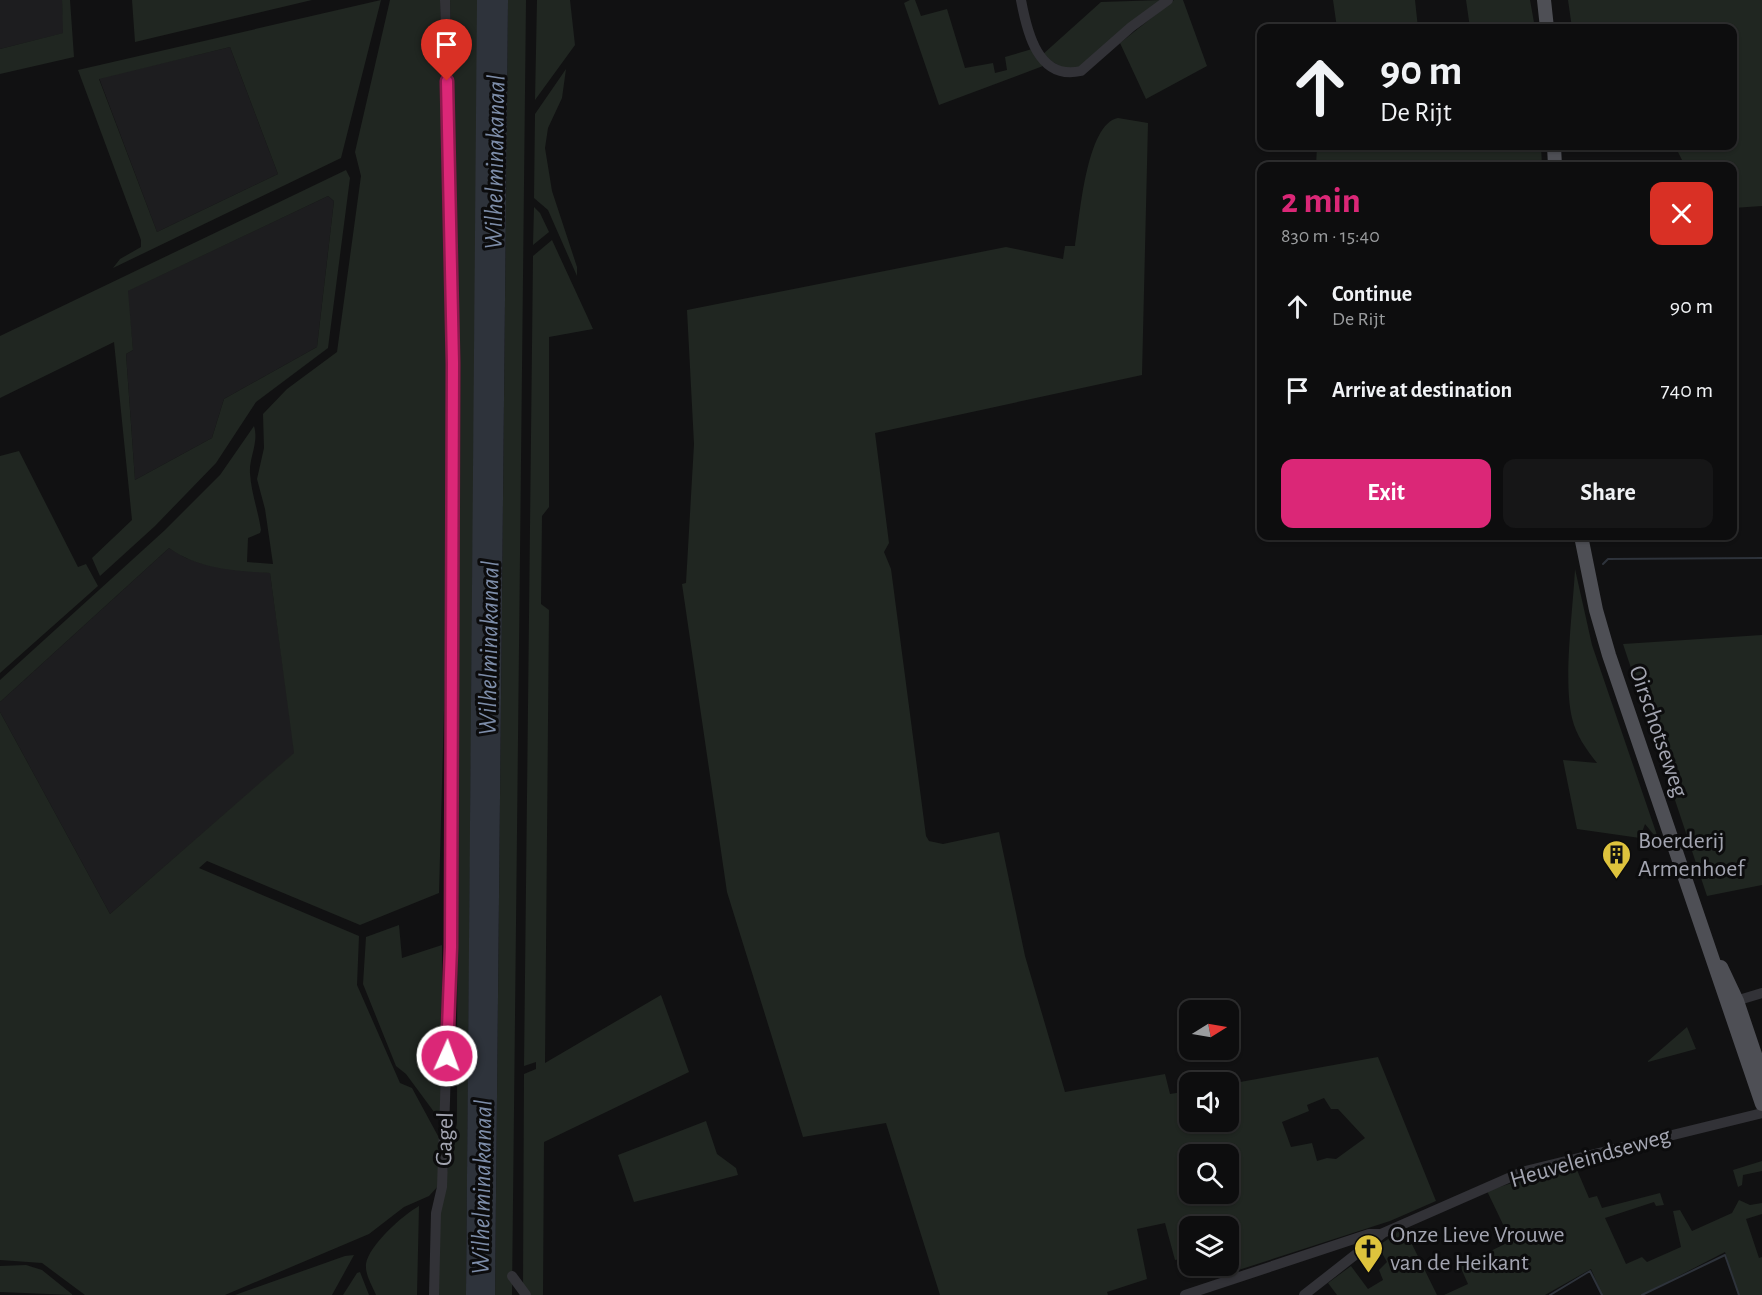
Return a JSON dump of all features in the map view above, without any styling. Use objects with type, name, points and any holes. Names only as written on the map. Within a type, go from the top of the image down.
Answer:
[{"type":"main road","points":[[1544,0],[1547,24]]},
{"type":"main road","name":"Oirschotseweg","points":[[1582,540],[1596,610],[1609,655],[1706,939],[1762,1075]]},
{"type":"main road","name":"Oirschotseweg","points":[[1732,1002],[1762,1104]]},
{"type":"street","name":"Gagel","points":[[434,1295],[436,1213],[442,1187],[451,947],[453,363],[445,0]]},
{"type":"street","points":[[1022,0],[1026,28],[1035,49],[1043,61],[1060,72],[1081,72],[1131,27],[1168,0]]},
{"type":"street","points":[[1732,1002],[1762,993]]},
{"type":"street","name":"Heuveleindseweg","points":[[1304,1295],[1383,1233],[1539,1167],[1762,1113]]},
{"type":"street","points":[[1185,1295],[1369,1234],[1383,1233]]},
{"type":"street","points":[[512,1276],[526,1295]]},
{"type":"shaded area","points":[[0,0],[62,0],[64,33],[0,49]]},
{"type":"shaded area","points":[[62,0],[70,0],[74,57],[0,74],[0,49],[63,33]]},
{"type":"shaded area","points":[[132,0],[312,0],[135,42]]},
{"type":"shaded area","points":[[381,0],[341,158],[113,268],[120,259],[141,247],[141,240],[78,70]],"holes":[[[230,47],[278,174],[157,232],[99,79]]]},
{"type":"shaded area","points":[[390,0],[440,0],[448,388],[447,601],[439,893],[360,925],[207,861],[199,868],[359,936],[357,985],[400,1083],[412,1088],[438,1136],[441,1144],[440,1184],[429,1196],[404,1207],[369,1234],[225,1295],[85,1295],[42,1263],[0,1260],[0,712],[110,914],[294,753],[270,573],[230,570],[204,565],[169,548],[0,702],[0,680],[165,530],[220,475],[254,426],[255,438],[250,473],[261,530],[260,533],[248,538],[247,562],[273,564],[265,509],[257,479],[264,448],[263,414],[287,389],[337,352],[361,176],[355,152]]},
{"type":"shaded area","points":[[450,0],[477,0],[478,3],[466,1295],[437,1295],[438,1216],[457,1123],[458,325]]},
{"type":"shaded area","points":[[508,0],[526,0],[512,1295],[495,1295]]},
{"type":"shaded area","points":[[537,0],[570,0],[575,45],[535,100]]},
{"type":"shaded area","points":[[915,0],[921,16],[947,9],[965,68],[993,63],[995,73],[1007,70],[1005,57],[1032,49],[1043,66],[939,105],[904,3]]},
{"type":"shaded area","points":[[1162,0],[1081,67],[1064,69],[1042,55],[1101,2]]},
{"type":"shaded area","points":[[1174,0],[1183,0],[1207,66],[1146,99],[1120,43]]},
{"type":"shaded area","points":[[1333,0],[1415,0],[1418,24],[1336,24]]},
{"type":"shaded area","points":[[1466,0],[1530,0],[1534,24],[1469,24]]},
{"type":"shaded area","points":[[1568,0],[1762,0],[1762,206],[1737,208],[1737,162],[1683,162],[1677,150],[1737,150],[1737,24],[1571,24]]},
{"type":"shaded area","points":[[230,47],[278,174],[157,232],[99,78]]},
{"type":"shaded area","points":[[566,69],[562,98],[548,128],[545,148],[552,191],[577,267],[577,276],[548,210],[534,198],[535,114]]},
{"type":"shaded area","points":[[1118,118],[1148,123],[1142,375],[875,433],[889,543],[884,552],[891,569],[926,836],[929,841],[943,844],[999,832],[1025,956],[1065,1092],[1165,1074],[1170,1094],[1179,1093],[1179,1132],[1239,1132],[1239,1082],[1378,1057],[1436,1201],[1390,1221],[1239,1270],[1239,1216],[1179,1216],[1179,1259],[1175,1260],[1165,1223],[1137,1229],[1147,1279],[1107,1292],[1108,1295],[940,1295],[886,1123],[803,1137],[727,892],[682,584],[686,583],[694,444],[687,310],[1006,247],[1063,259],[1065,246],[1075,246],[1086,173],[1098,136],[1107,124]],"holes":[[[1324,1098],[1331,1109],[1338,1109],[1365,1138],[1336,1159],[1327,1158],[1317,1161],[1312,1143],[1291,1147],[1282,1122],[1309,1111],[1307,1105]]]},
{"type":"shaded area","points":[[1317,150],[1541,150],[1542,162],[1316,162]]},
{"type":"shaded area","points":[[346,170],[350,178],[328,348],[256,402],[216,463],[155,526],[100,576],[92,558],[132,520],[114,342],[0,398],[0,336]],"holes":[[[328,196],[334,201],[317,347],[224,399],[212,438],[135,480],[126,354],[133,350],[128,291]]]},
{"type":"shaded area","points":[[328,196],[334,201],[317,347],[224,399],[212,438],[135,480],[126,354],[133,350],[127,291]]},
{"type":"shaded area","points":[[534,207],[540,213],[549,232],[533,245]]},
{"type":"shaded area","points":[[552,240],[593,329],[549,337],[549,507],[542,516],[541,604],[549,610],[545,1063],[661,995],[689,1072],[544,1142],[543,1295],[526,1295],[523,1291],[524,1074],[536,1069],[536,1062],[524,1066],[533,256]]},
{"type":"shaded area","points":[[19,451],[78,567],[86,564],[98,586],[0,673],[0,456]]},
{"type":"shaded area","points":[[169,548],[186,558],[204,564],[270,573],[295,753],[110,914],[0,712],[0,702]]},
{"type":"shaded area","points":[[1575,569],[1592,645],[1659,841],[1645,824],[1640,838],[1577,829],[1563,760],[1597,763],[1576,730],[1569,702],[1568,665]]},
{"type":"shaded area","points":[[1762,635],[1762,885],[1707,896],[1623,644]]},
{"type":"shaded area","points":[[399,925],[402,958],[442,945],[443,1066],[440,1120],[406,1074],[396,1066],[363,984],[366,937]]},
{"type":"shaded area","points":[[1687,1027],[1696,1049],[1648,1062],[1648,1061]]},
{"type":"shaded area","points":[[706,1121],[717,1154],[736,1168],[738,1175],[634,1202],[618,1155]]},
{"type":"shaded area","points":[[1762,1161],[1762,1171],[1743,1175],[1742,1185],[1738,1187],[1733,1170]]},
{"type":"shaded area","points":[[1574,1163],[1589,1198],[1597,1196],[1602,1208],[1660,1193],[1664,1205],[1656,1206],[1654,1202],[1605,1218],[1626,1264],[1642,1257],[1647,1262],[1681,1247],[1673,1211],[1680,1210],[1692,1231],[1732,1213],[1739,1200],[1750,1205],[1762,1203],[1762,1214],[1746,1219],[1759,1258],[1762,1257],[1762,1295],[1738,1295],[1725,1252],[1642,1295],[1602,1295],[1591,1269],[1545,1295],[1444,1295],[1468,1284],[1460,1266],[1511,1241],[1487,1191]]},
{"type":"shaded area","points":[[419,1206],[417,1295],[376,1295],[367,1272],[368,1256],[388,1231]]},
{"type":"shaded area","points":[[1404,1228],[1437,1295],[1337,1295],[1328,1283],[1351,1266],[1368,1289],[1383,1280],[1379,1270],[1387,1262],[1378,1246]]},
{"type":"shaded area","points":[[354,1255],[332,1295],[235,1295],[345,1256]]},
{"type":"shaded area","points":[[26,1265],[42,1270],[73,1295],[0,1292],[0,1266]]},
{"type":"shaded area","points":[[360,1272],[369,1295],[343,1295],[357,1273]]},
{"type":"water","name":"Wilhelminakanaal","points":[[477,0],[508,0],[495,1295],[466,1295]]},
{"type":"waterway","points":[[1603,564],[1608,559],[1762,558]]},
{"type":"waterway","points":[[1642,1295],[1725,1255],[1739,1295]]},
{"type":"waterway","points":[[1550,1295],[1590,1271],[1602,1295]]},
{"type":"place","name":"Boerderij Armenhoef","points":[[1617,880]]},
{"type":"place","name":"Onze Lieve Vrouwe van de Heikant","points":[[1369,1274]]},
{"type":"route","points":[[447,81],[453,363],[451,947],[447,1056]]}]
